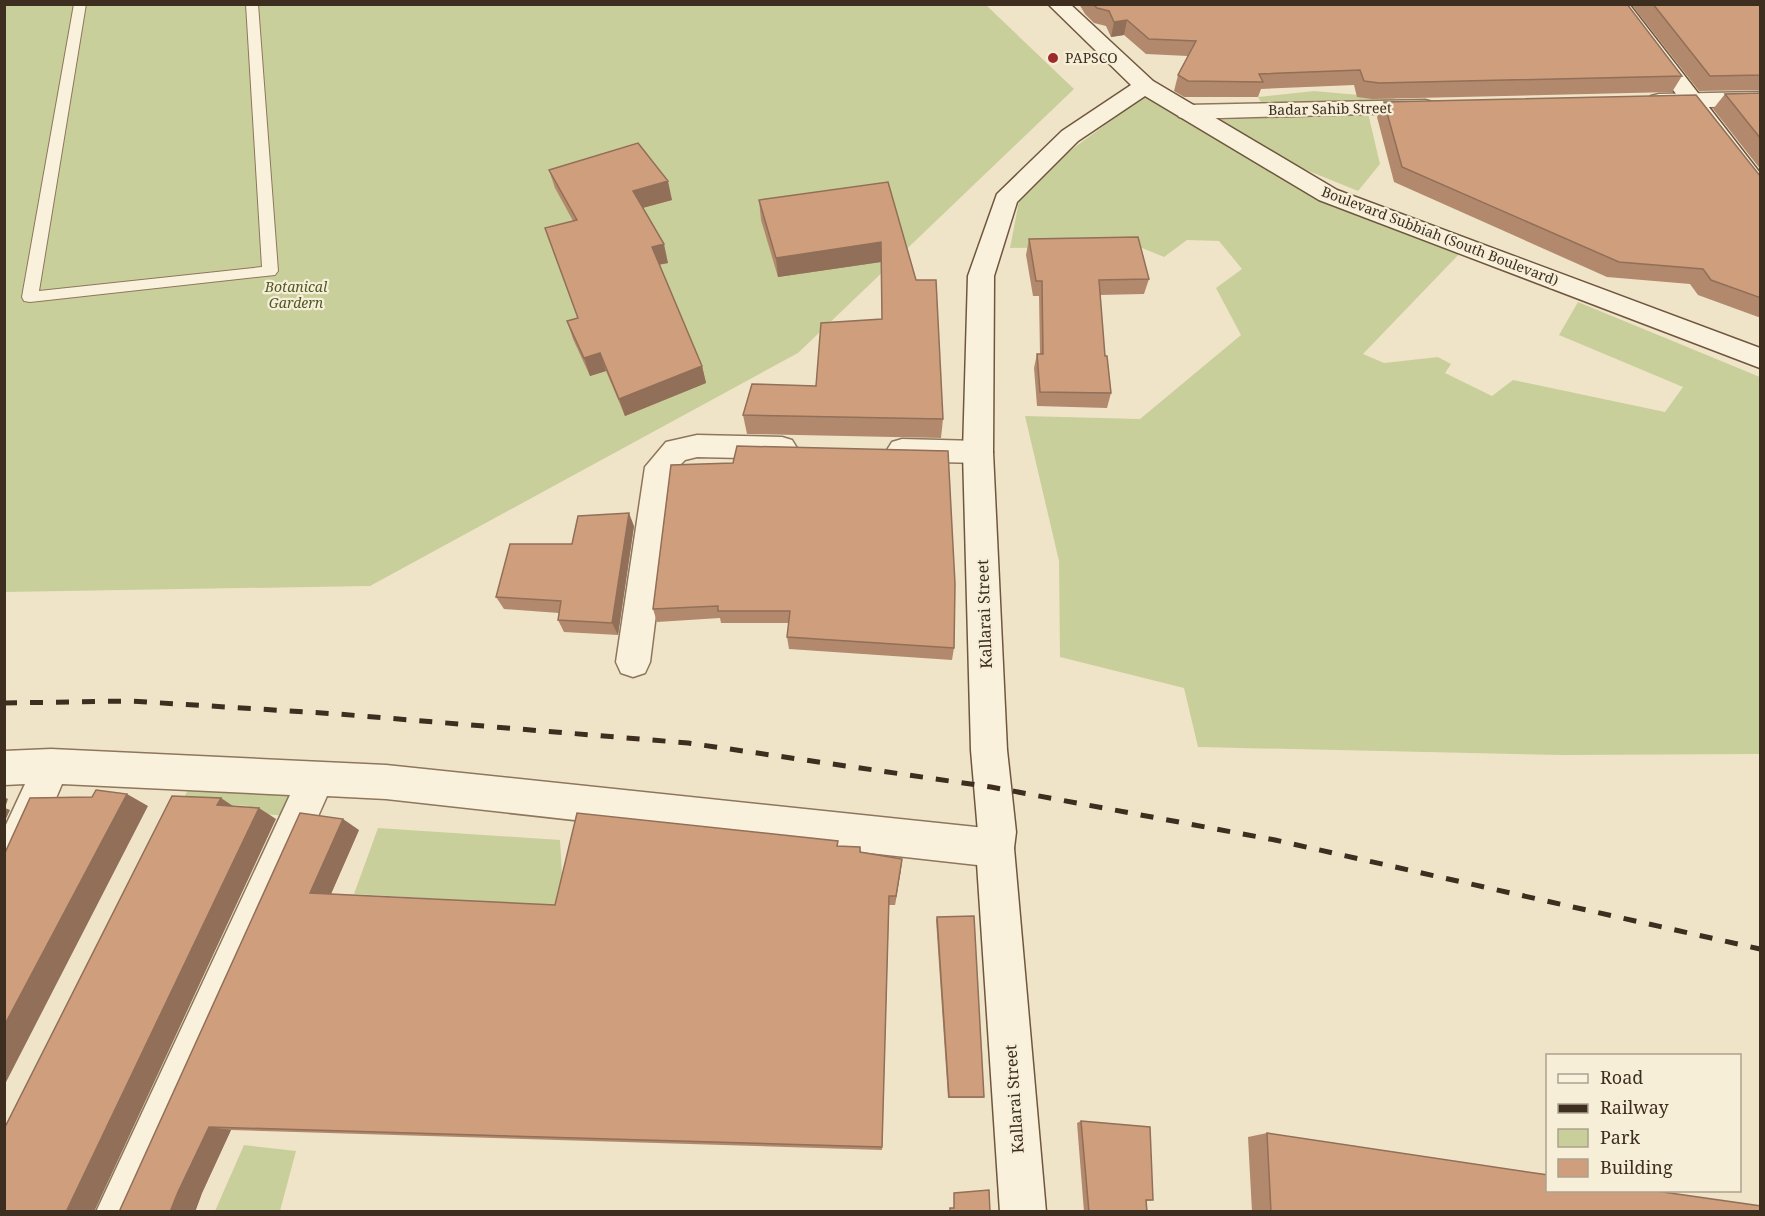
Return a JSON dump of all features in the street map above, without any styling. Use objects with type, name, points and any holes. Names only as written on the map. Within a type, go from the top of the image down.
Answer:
[{"type":"street","name":"Boulevard Subbiah (South Boulevard)","points":[[1058,4],[1145,86],[1328,195],[1761,358]]},
{"type":"street","points":[[1618,4],[1761,188]]},
{"type":"street","name":"Kallarai Street","points":[[1023,1212],[995,848],[997,832],[989,750],[978,452],[981,276],[1006,199],[1070,136],[1145,86]]},
{"type":"street","points":[[1635,101],[1761,99]]},
{"type":"street","name":"Badar Sahib Street","points":[[1187,112],[1446,106]]},
{"type":"street","points":[[633,662],[660,467],[676,450],[697,446],[814,448]]},
{"type":"street","points":[[873,450],[978,452]]},
{"type":"street","points":[[4,768],[51,766],[179,790],[316,779],[398,784],[995,848]]},
{"type":"street","points":[[4,874],[51,766]]},
{"type":"street","points":[[119,1212],[316,779]]},
{"type":"lane","points":[[80,4],[30,297],[270,272],[252,4]]},
{"type":"green space","name":"Botanical Gardern","points":[[4,5],[986,5],[1074,89],[798,353],[370,586],[5,592]]},
{"type":"green space","points":[[1314,91],[1393,98],[1406,104],[1264,108],[1258,97]]},
{"type":"green space","points":[[1148,93],[1328,195],[1463,250],[1363,354],[1384,363],[1438,357],[1451,364],[1445,373],[1492,396],[1513,380],[1665,412],[1683,387],[1559,335],[1578,302],[1760,377],[1760,754],[1562,755],[1198,747],[1184,688],[1060,657],[1059,561],[1025,416],[1140,419],[1241,335],[1216,288],[1242,269],[1219,241],[1187,240],[1164,257],[1137,246],[1010,248],[1019,201],[1067,153]]},
{"type":"green space","points":[[1368,113],[1380,164],[1358,191],[1289,163],[1219,120]]},
{"type":"green space","points":[[193,779],[305,784],[290,816],[246,813],[249,806],[182,802]]},
{"type":"green space","points":[[378,828],[560,840],[564,906],[354,894]]},
{"type":"green space","points":[[244,1145],[296,1151],[280,1211],[215,1211]]},
{"type":"building","points":[[1093,4],[1627,4],[1682,76],[1379,83],[1364,81],[1360,70],[1259,74],[1263,82],[1188,81],[1178,75],[1196,41],[1149,39],[1127,20],[1114,22],[1109,11],[1097,8]]},
{"type":"building","points":[[1653,4],[1761,4],[1761,75],[1710,76]]},
{"type":"building","points":[[1761,93],[1761,139],[1725,94]]},
{"type":"building","points":[[1696,95],[1761,177],[1761,298],[1711,280],[1703,269],[1619,262],[1402,167],[1384,102]]},
{"type":"building","points":[[638,143],[668,181],[633,191],[664,244],[652,247],[702,366],[619,399],[600,353],[584,358],[567,321],[578,318],[545,228],[577,220],[549,170]]},
{"type":"building","points":[[888,182],[916,280],[936,280],[943,419],[743,415],[752,384],[816,386],[821,323],[882,319],[881,242],[776,258],[759,200]]},
{"type":"building","points":[[1138,237],[1149,279],[1099,280],[1105,356],[1107,356],[1111,393],[1040,392],[1037,354],[1043,354],[1042,281],[1036,281],[1029,239]]},
{"type":"building","points":[[737,446],[948,451],[955,584],[954,648],[787,637],[790,611],[718,611],[718,606],[653,609],[671,465],[733,463]]},
{"type":"building","points":[[629,513],[612,623],[558,620],[561,601],[496,597],[510,544],[572,544],[578,516]]},
{"type":"building","points":[[96,790],[127,794],[4,1026],[4,855],[30,798],[92,797]]},
{"type":"building","points":[[172,796],[221,798],[217,805],[259,808],[66,1212],[4,1212],[4,1129]]},
{"type":"building","points":[[300,813],[343,819],[310,893],[555,905],[577,813],[838,841],[837,846],[860,847],[860,852],[902,859],[896,896],[889,896],[882,1147],[209,1127],[170,1212],[119,1212]]},
{"type":"building","points":[[974,916],[984,1097],[949,1097],[937,917]]},
{"type":"building","points":[[1081,1121],[1150,1127],[1153,1200],[1146,1200],[1147,1212],[1089,1212]]},
{"type":"building","points":[[1267,1133],[1546,1175],[1546,1192],[1663,1192],[1761,1206],[1761,1212],[1271,1212]]},
{"type":"building","points":[[989,1190],[990,1212],[950,1212],[950,1208],[954,1208],[954,1193]]},
{"type":"railway","points":[[4,703],[130,701],[338,714],[688,743],[991,787],[1275,840],[1760,949]]},
{"type":"place","name":"PAPSCO","points":[[1053,58]]}]
